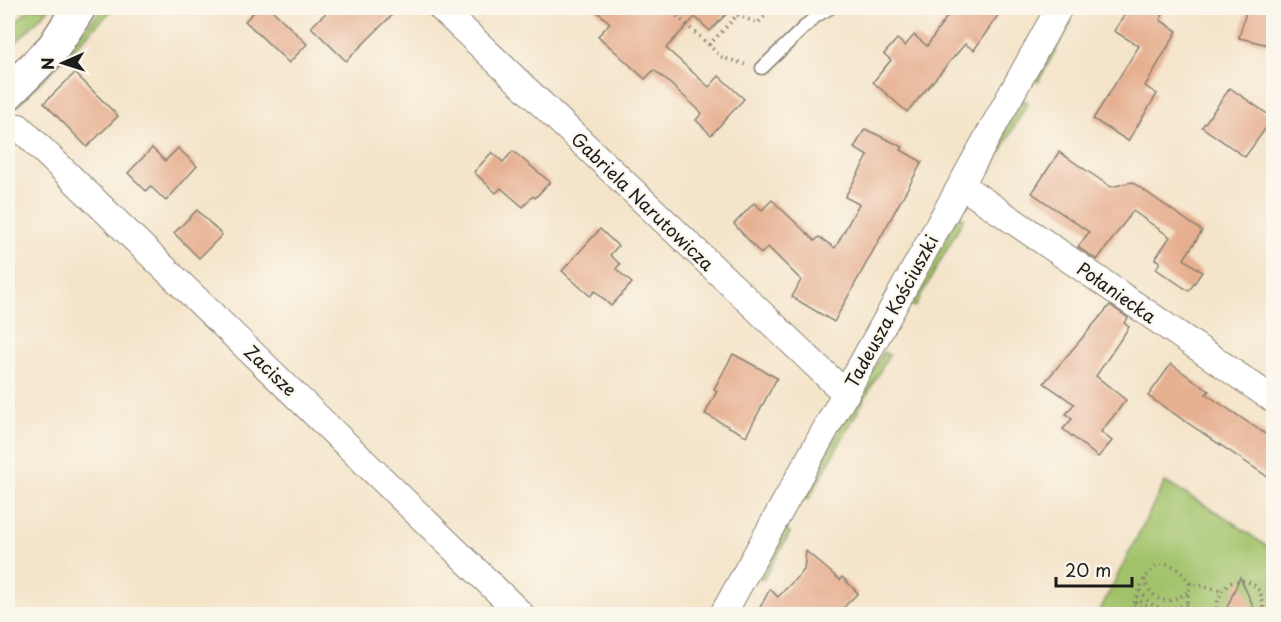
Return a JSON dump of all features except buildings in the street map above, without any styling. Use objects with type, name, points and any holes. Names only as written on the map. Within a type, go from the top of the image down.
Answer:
[{"type":"street","points":[[8,62],[36,33],[69,8]]},
{"type":"street","points":[[8,93],[53,48],[80,8]]},
{"type":"street","name":"Gabriela Narutowicza","points":[[441,8],[846,394]]},
{"type":"street","name":"Tadeusza Kościuszki","points":[[723,615],[961,185],[1050,12]]},
{"type":"street","name":"Zacisze","points":[[19,127],[520,615]]},
{"type":"street","name":"Połaniecka","points":[[961,185],[1274,400]]},
{"type":"lane","points":[[762,68],[816,16],[830,8]]},
{"type":"path","points":[[8,19],[19,8]]},
{"type":"path","points":[[668,8],[723,58],[762,68]]},
{"type":"path","points":[[709,45],[743,8]]},
{"type":"path","points":[[737,15],[758,23],[773,8]]},
{"type":"path","points":[[1141,615],[1131,612],[1144,579],[1152,569],[1158,566],[1171,565],[1181,571],[1190,583],[1222,591]]},
{"type":"path","points":[[1144,579],[1151,593],[1161,600],[1172,600],[1189,591]]},
{"type":"path","points":[[1215,615],[1222,591],[1236,580],[1250,582],[1258,588],[1264,606],[1262,615]]},
{"type":"path","points":[[1136,598],[1158,612],[1185,612],[1190,583]]},
{"type":"path","points":[[1139,589],[1158,612]]},
{"type":"path","points":[[1136,598],[1142,609],[1150,615]]},
{"type":"path","points":[[1158,612],[1161,600]]},
{"type":"path","points":[[1158,612],[1187,604]]},
{"type":"green space","points":[[30,8],[50,8],[8,50],[8,30]]},
{"type":"green space","points":[[104,8],[114,8],[8,115],[8,106]]},
{"type":"green space","points":[[1066,19],[1071,22],[1038,82],[1034,78]]},
{"type":"green space","points":[[1021,101],[1028,102],[989,173],[980,176]]},
{"type":"green space","points":[[958,215],[964,218],[915,307],[909,304]]},
{"type":"green space","points":[[883,352],[889,355],[808,500],[802,497]]},
{"type":"green space","points":[[1165,482],[1225,517],[1273,551],[1273,614],[1098,614]]},
{"type":"green space","points":[[784,529],[790,533],[763,580],[758,577]]}]
